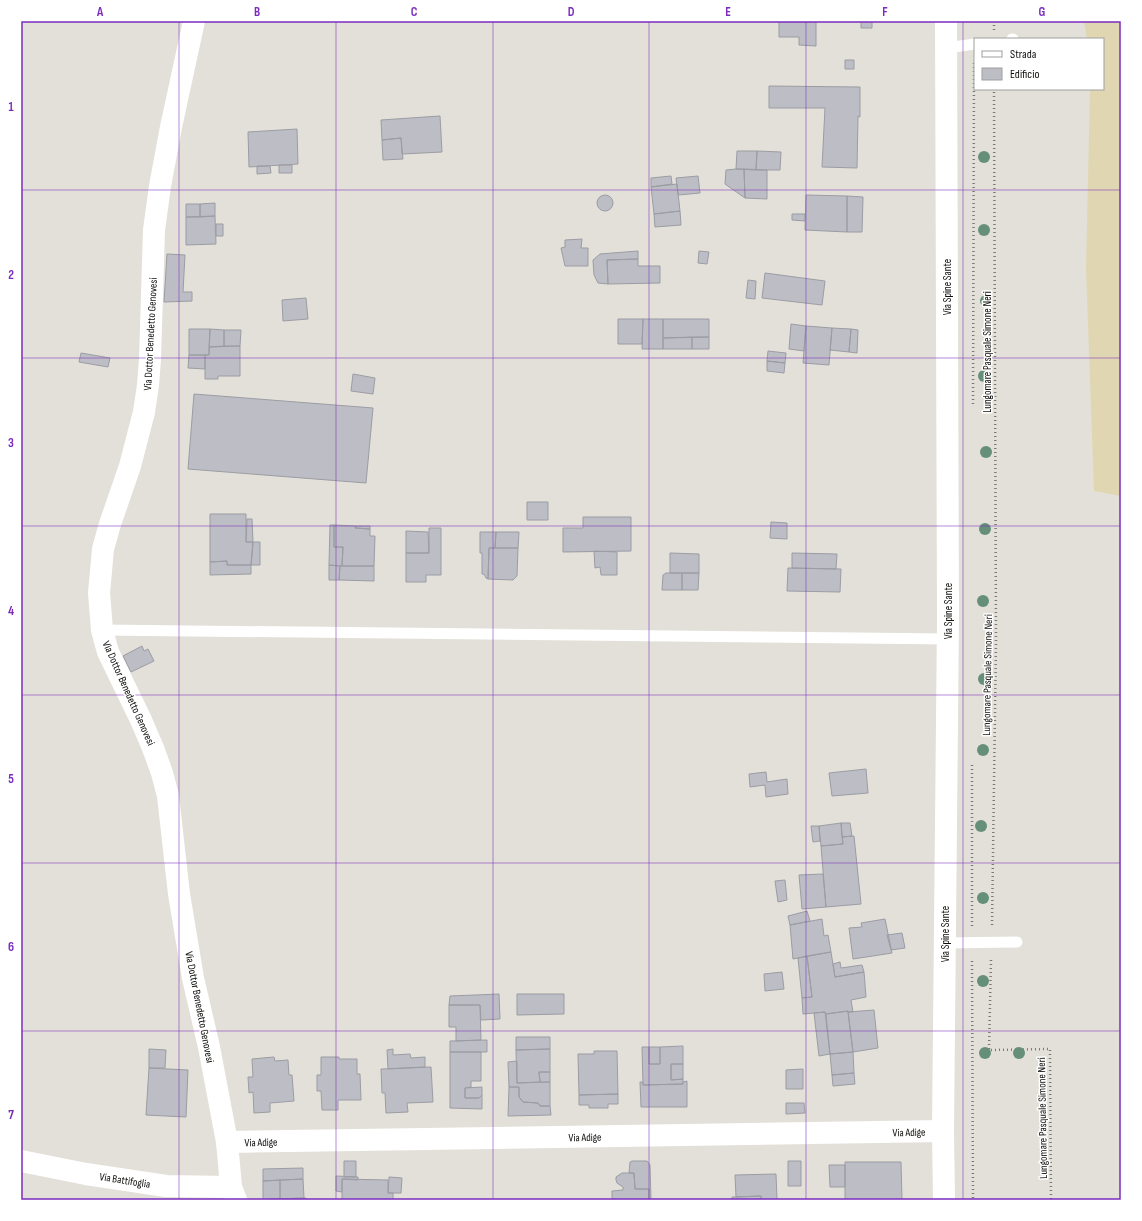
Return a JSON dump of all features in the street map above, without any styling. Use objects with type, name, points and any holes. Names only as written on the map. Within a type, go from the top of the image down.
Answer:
[{"type":"street","name":"Via Dottor Benedetto Genovesi","points":[[194,21],[171,127],[155,223],[150,359],[144,412],[130,466],[102,549],[98,593],[102,630],[111,659],[153,748],[168,796],[180,894],[193,978],[209,1047],[227,1142],[233,1194]]},
{"type":"street","name":"Via Spine Sante","points":[[944,1200],[944,943],[948,639],[946,21]]},
{"type":"street","name":"Via Adige","points":[[227,1142],[943,1131]]},
{"type":"street","name":"Via Battifoglia","points":[[21,1161],[86,1174],[233,1194]]},
{"type":"lane","points":[[946,48],[974,44]]},
{"type":"lane","points":[[102,630],[948,639]]},
{"type":"lane","points":[[944,943],[1017,942]]},
{"type":"path","points":[[994,21],[994,38]]},
{"type":"path","name":"Lungomare Pasquale Simone Neri","points":[[994,90],[996,641],[989,1050],[1050,1049],[1052,1200]]},
{"type":"sand","points":[[1084,21],[1121,21],[1121,496],[1094,491],[1086,269],[1090,90],[1104,90],[1104,38],[1087,38]]},
{"type":"building","points":[[779,21],[816,21],[816,46],[799,45],[799,37],[779,37]]},
{"type":"building","points":[[861,21],[872,21],[872,28],[861,28]]},
{"type":"building","points":[[845,60],[854,60],[854,69],[845,69]]},
{"type":"building","points":[[769,86],[860,87],[857,168],[822,167],[825,108],[769,108]]},
{"type":"building","points":[[440,116],[442,152],[402,154],[401,138],[382,140],[381,120]]},
{"type":"building","points":[[297,129],[298,164],[249,167],[248,132]]},
{"type":"building","points":[[401,138],[403,159],[383,160],[382,140]]},
{"type":"building","points":[[737,151],[757,151],[756,170],[736,169]]},
{"type":"building","points":[[757,151],[781,152],[780,170],[756,170]]},
{"type":"building","points":[[279,165],[292,165],[292,173],[279,173]]},
{"type":"building","points":[[257,166],[270,166],[271,173],[257,174]]},
{"type":"building","points":[[744,169],[745,198],[725,184],[726,170]]},
{"type":"building","points":[[744,169],[767,170],[767,199],[745,198]]},
{"type":"building","points":[[671,176],[672,184],[651,187],[651,178]]},
{"type":"building","points":[[698,176],[700,193],[678,195],[676,178]]},
{"type":"building","points":[[677,184],[680,211],[654,214],[651,187]]},
{"type":"building","points":[[605,195],[611,197],[613,203],[611,209],[605,211],[599,209],[597,203],[599,197]]},
{"type":"building","points":[[806,195],[847,196],[847,232],[805,230]]},
{"type":"building","points":[[847,196],[863,197],[862,232],[847,232]]},
{"type":"building","points":[[215,203],[215,216],[200,217],[200,204]]},
{"type":"building","points":[[186,204],[200,204],[200,217],[186,217]]},
{"type":"building","points":[[680,211],[681,225],[655,227],[654,214]]},
{"type":"building","points":[[792,214],[805,214],[805,221],[792,220]]},
{"type":"building","points":[[215,216],[216,244],[186,245],[186,217]]},
{"type":"building","points":[[216,224],[223,224],[223,236],[216,236]]},
{"type":"building","points":[[582,239],[581,248],[588,248],[588,266],[565,266],[561,248],[565,247],[565,240]]},
{"type":"building","points":[[638,251],[638,259],[607,260],[608,284],[598,283],[594,275],[593,260],[600,254]]},
{"type":"building","points":[[699,251],[709,252],[707,264],[698,263]]},
{"type":"building","points":[[167,254],[185,255],[183,292],[192,292],[192,301],[164,302]]},
{"type":"building","points":[[638,259],[638,266],[660,266],[660,283],[608,284],[607,260]]},
{"type":"building","points":[[765,273],[825,281],[822,305],[762,298]]},
{"type":"building","points":[[748,280],[756,281],[755,299],[746,298]]},
{"type":"building","points":[[306,298],[308,319],[283,321],[282,300]]},
{"type":"building","points":[[618,319],[643,319],[642,344],[618,344]]},
{"type":"building","points":[[643,319],[663,319],[663,349],[642,349]]},
{"type":"building","points":[[663,319],[709,319],[709,337],[663,338]]},
{"type":"building","points":[[791,324],[806,326],[804,351],[789,349]]},
{"type":"building","points":[[806,326],[832,328],[829,365],[803,363]]},
{"type":"building","points":[[832,328],[851,329],[849,352],[830,350]]},
{"type":"building","points":[[189,329],[210,329],[209,355],[189,355]]},
{"type":"building","points":[[210,329],[224,330],[224,346],[209,347]]},
{"type":"building","points":[[851,329],[858,330],[857,353],[849,352]]},
{"type":"building","points":[[224,330],[241,330],[240,346],[224,346]]},
{"type":"building","points":[[692,337],[692,349],[663,349],[663,338]]},
{"type":"building","points":[[692,337],[709,337],[709,349],[692,349]]},
{"type":"building","points":[[240,346],[240,376],[218,376],[218,379],[205,379],[205,355],[209,355],[209,347]]},
{"type":"building","points":[[768,351],[786,353],[785,363],[767,361]]},
{"type":"building","points":[[81,353],[110,358],[108,367],[79,362]]},
{"type":"building","points":[[189,355],[205,355],[205,369],[188,368]]},
{"type":"building","points":[[767,361],[785,363],[784,373],[767,371]]},
{"type":"building","points":[[353,374],[375,378],[373,394],[351,391]]},
{"type":"building","points":[[194,394],[373,408],[366,483],[188,469]]},
{"type":"building","points":[[527,502],[548,502],[548,520],[527,520]]},
{"type":"building","points":[[210,514],[246,514],[246,542],[253,542],[251,565],[227,565],[227,561],[210,562]]},
{"type":"building","points":[[583,517],[631,517],[631,551],[563,552],[563,528],[583,528]]},
{"type":"building","points":[[247,519],[252,519],[253,542],[246,542]]},
{"type":"building","points":[[771,522],[787,523],[787,539],[770,538]]},
{"type":"building","points":[[330,525],[334,525],[334,547],[343,547],[342,566],[329,565]]},
{"type":"building","points":[[334,525],[356,526],[355,528],[370,529],[370,536],[375,536],[374,566],[342,566],[343,547],[334,547]]},
{"type":"building","points":[[356,526],[370,526],[370,529],[355,528]]},
{"type":"building","points":[[429,528],[441,528],[441,575],[426,575],[426,582],[406,582],[406,553],[429,553]]},
{"type":"building","points":[[406,531],[428,532],[429,553],[406,553]]},
{"type":"building","points":[[480,532],[496,532],[495,548],[489,548],[488,579],[484,574],[482,574]]},
{"type":"building","points":[[496,532],[519,532],[518,548],[495,548]]},
{"type":"building","points":[[253,542],[260,542],[260,565],[251,565]]},
{"type":"building","points":[[489,548],[518,548],[517,576],[513,580],[488,579]]},
{"type":"building","points":[[594,551],[617,552],[617,575],[601,575],[600,567],[595,568]]},
{"type":"building","points":[[670,553],[699,554],[699,573],[670,573]]},
{"type":"building","points":[[792,553],[837,554],[836,569],[792,568]]},
{"type":"building","points":[[227,561],[227,565],[251,565],[251,574],[210,575],[210,562]]},
{"type":"building","points":[[329,565],[340,566],[339,580],[329,580]]},
{"type":"building","points":[[340,566],[374,566],[374,581],[339,580]]},
{"type":"building","points":[[788,568],[841,569],[840,592],[787,591]]},
{"type":"building","points":[[666,573],[682,573],[682,590],[662,590],[663,575]]},
{"type":"building","points":[[682,573],[699,573],[698,590],[682,590]]},
{"type":"building","points":[[142,646],[144,651],[148,649],[154,661],[131,672],[123,656]]},
{"type":"building","points":[[866,769],[868,793],[832,796],[829,773]]},
{"type":"building","points":[[766,772],[767,782],[787,779],[788,794],[766,797],[765,785],[750,787],[749,774]]},
{"type":"building","points":[[841,823],[850,823],[852,836],[842,837]]},
{"type":"building","points":[[841,823],[843,844],[821,846],[819,826]]},
{"type":"building","points":[[811,826],[819,826],[820,841],[813,842]]},
{"type":"building","points":[[854,836],[861,904],[826,907],[821,846],[843,844],[842,837]]},
{"type":"building","points":[[823,874],[826,907],[802,909],[799,875]]},
{"type":"building","points":[[785,880],[787,900],[778,902],[775,881]]},
{"type":"building","points":[[807,911],[810,921],[790,925],[788,916]]},
{"type":"building","points":[[822,919],[824,936],[828,935],[831,952],[793,959],[790,925]]},
{"type":"building","points":[[885,919],[892,953],[853,959],[849,928],[862,927],[861,923]]},
{"type":"building","points":[[902,933],[905,948],[891,950],[887,935]]},
{"type":"building","points":[[831,952],[835,977],[864,972],[866,997],[851,1000],[853,1012],[803,1014],[802,998],[812,997],[807,956]]},
{"type":"building","points":[[807,956],[812,997],[802,998],[798,958]]},
{"type":"building","points":[[840,962],[841,968],[862,965],[864,972],[835,977],[833,964]]},
{"type":"building","points":[[782,972],[784,989],[765,991],[764,974]]},
{"type":"building","points":[[499,994],[500,1019],[481,1020],[480,1005],[449,1005],[450,996]]},
{"type":"building","points":[[517,994],[564,994],[564,1014],[517,1015]]},
{"type":"building","points":[[449,1005],[480,1005],[481,1040],[456,1041],[456,1027],[449,1027]]},
{"type":"building","points":[[874,1010],[878,1048],[853,1052],[848,1012]]},
{"type":"building","points":[[848,1011],[853,1052],[830,1054],[826,1014]]},
{"type":"building","points":[[825,1012],[830,1054],[819,1056],[814,1013]]},
{"type":"building","points":[[516,1037],[550,1037],[550,1049],[516,1050]]},
{"type":"building","points":[[487,1040],[487,1052],[450,1052],[450,1041]]},
{"type":"building","points":[[683,1046],[683,1064],[671,1064],[671,1080],[683,1079],[683,1084],[643,1085],[642,1047],[649,1047],[649,1064],[660,1064],[660,1047]]},
{"type":"building","points":[[649,1047],[660,1047],[660,1064],[649,1064]]},
{"type":"building","points":[[149,1049],[166,1050],[165,1068],[149,1068]]},
{"type":"building","points":[[393,1049],[393,1055],[410,1054],[411,1058],[425,1057],[425,1067],[388,1069],[387,1050]]},
{"type":"building","points":[[550,1049],[550,1072],[539,1072],[540,1082],[517,1083],[516,1050]]},
{"type":"building","points":[[594,1051],[617,1051],[618,1094],[579,1095],[578,1054],[594,1054]]},
{"type":"building","points":[[450,1052],[481,1052],[481,1081],[471,1081],[471,1087],[465,1088],[465,1098],[479,1098],[482,1095],[482,1109],[450,1108]]},
{"type":"building","points":[[853,1052],[854,1073],[832,1075],[830,1054]]},
{"type":"building","points":[[274,1057],[275,1061],[288,1060],[289,1075],[292,1075],[294,1101],[270,1103],[270,1112],[254,1113],[253,1092],[249,1093],[248,1077],[253,1077],[252,1059]]},
{"type":"building","points":[[321,1057],[357,1059],[357,1074],[360,1074],[361,1100],[338,1100],[338,1110],[322,1110],[321,1091],[317,1091],[317,1075],[321,1075]]},
{"type":"building","points":[[517,1061],[517,1083],[550,1082],[550,1106],[540,1106],[538,1103],[523,1102],[519,1097],[519,1087],[509,1087],[508,1062]]},
{"type":"building","points":[[671,1064],[683,1064],[683,1079],[671,1080]]},
{"type":"building","points":[[431,1067],[433,1102],[407,1103],[408,1112],[386,1113],[385,1093],[382,1093],[381,1069]]},
{"type":"building","points":[[149,1068],[188,1070],[186,1117],[146,1115]]},
{"type":"building","points":[[803,1069],[803,1089],[786,1089],[786,1070]]},
{"type":"building","points":[[539,1072],[550,1072],[550,1082],[540,1082]]},
{"type":"building","points":[[854,1073],[855,1084],[833,1086],[832,1075]]},
{"type":"building","points":[[687,1081],[687,1107],[641,1107],[640,1082],[643,1082],[643,1085],[683,1084],[683,1082]]},
{"type":"building","points":[[482,1087],[482,1095],[479,1098],[465,1098],[465,1088]]},
{"type":"building","points":[[509,1087],[519,1087],[519,1097],[523,1102],[538,1103],[540,1106],[550,1106],[551,1115],[508,1116]]},
{"type":"building","points":[[618,1094],[618,1104],[608,1104],[608,1108],[589,1108],[589,1105],[579,1105],[579,1095]]},
{"type":"building","points":[[786,1103],[804,1103],[805,1113],[786,1114]]},
{"type":"building","points":[[344,1161],[356,1161],[356,1177],[344,1177]]},
{"type":"building","points":[[647,1161],[650,1165],[651,1200],[649,1200],[649,1189],[635,1189],[634,1173],[629,1173],[630,1162]]},
{"type":"building","points":[[788,1161],[801,1161],[801,1186],[788,1186]]},
{"type":"building","points":[[845,1162],[901,1162],[902,1200],[845,1200]]},
{"type":"building","points":[[829,1165],[845,1165],[845,1187],[830,1187]]},
{"type":"building","points":[[303,1168],[303,1179],[263,1181],[263,1169]]},
{"type":"building","points":[[622,1173],[634,1173],[635,1189],[649,1189],[649,1200],[612,1200],[612,1191],[623,1190],[623,1187],[617,1183],[616,1180],[616,1177]]},
{"type":"building","points":[[776,1174],[777,1200],[761,1200],[761,1196],[736,1197],[735,1175]]},
{"type":"building","points":[[336,1176],[358,1177],[358,1180],[342,1179],[342,1192],[336,1191]]},
{"type":"building","points":[[389,1177],[402,1178],[401,1193],[388,1193]]},
{"type":"building","points":[[303,1179],[304,1198],[280,1199],[280,1180]]},
{"type":"building","points":[[342,1179],[388,1180],[388,1193],[393,1193],[393,1200],[342,1200]]},
{"type":"building","points":[[280,1180],[280,1199],[263,1200],[263,1181]]},
{"type":"building","points":[[761,1196],[761,1200],[732,1200],[732,1197]]},
{"type":"building","points":[[306,1198],[306,1200],[269,1200],[269,1199]]}]
